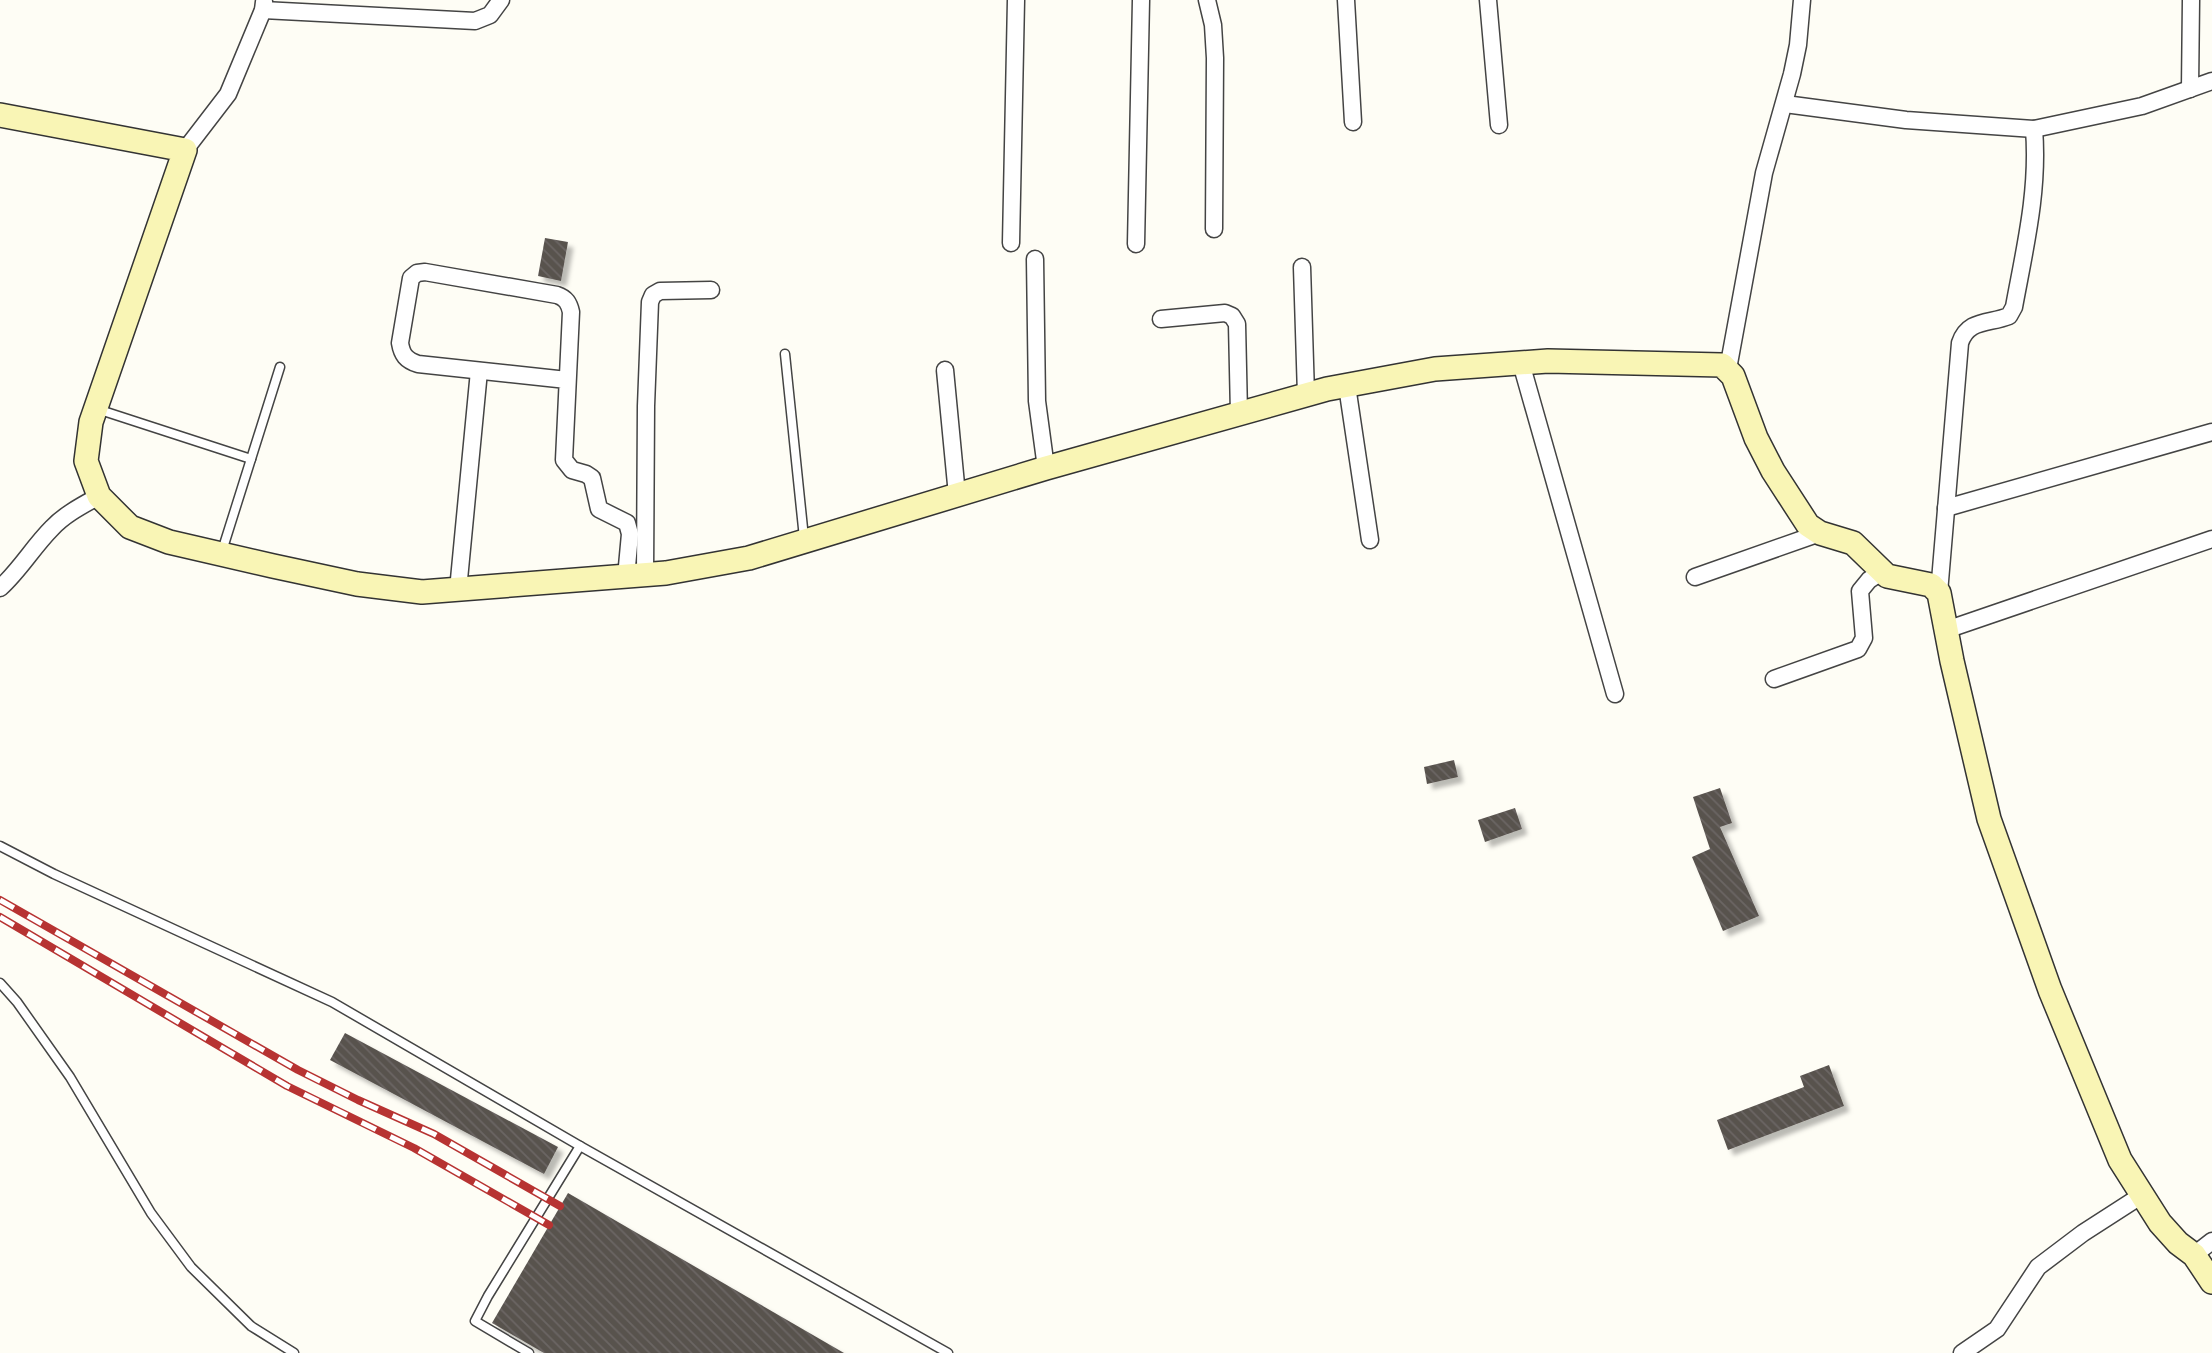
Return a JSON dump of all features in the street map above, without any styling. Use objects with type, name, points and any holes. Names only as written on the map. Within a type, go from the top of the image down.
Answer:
[{"type":"street","points":[[501,0],[490,15],[475,21],[264,5],[228,94],[185,150],[91,422],[86,461],[99,496],[130,527],[169,542],[221,554],[357,584],[422,592],[636,576],[749,558],[1046,468],[1347,386],[1435,369],[1549,361],[1716,364],[1728,369],[1733,376],[1756,438],[1773,471],[1808,525],[1820,533],[1853,543],[1881,572],[1893,578],[1935,587],[1939,593]]},
{"type":"street","points":[[1011,243],[1016,0]]},
{"type":"street","points":[[1136,244],[1141,0]]},
{"type":"street","points":[[1207,0],[1213,25],[1215,58],[1214,229]]},
{"type":"street","points":[[1346,0],[1353,122]]},
{"type":"street","points":[[1488,0],[1499,125]]},
{"type":"street","points":[[1728,369],[1764,173],[1785,104],[1798,45],[1802,0]]},
{"type":"street","points":[[2190,0],[2190,89]]},
{"type":"street","points":[[1785,104],[1906,120],[2034,129],[2142,106],[2212,81]]},
{"type":"street","points":[[0,115],[185,150]]},
{"type":"street","points":[[2034,129],[2034,200],[2014,307],[2009,316],[1969,328],[1963,333],[1960,343],[1939,593],[1989,819],[2055,1002],[2120,1160],[2160,1223],[2178,1244],[2203,1248],[2212,1282]]},
{"type":"street","points":[[1035,259],[1037,401],[1046,468]]},
{"type":"street","points":[[1302,267],[1306,395]]},
{"type":"street","points":[[568,380],[418,364],[408,360],[401,353],[400,343],[411,278],[417,273],[425,272],[564,297],[570,304],[571,312],[568,380],[564,460],[572,471],[592,478],[599,509],[626,523],[636,576]]},
{"type":"street","points":[[636,576],[650,302],[653,295],[660,291],[711,290]]},
{"type":"street","points":[[1161,319],[1225,313],[1232,316],[1237,324],[1239,414]]},
{"type":"street","points":[[1521,363],[1615,694]]},
{"type":"street","points":[[945,370],[957,495]]},
{"type":"street","points":[[458,590],[479,371]]},
{"type":"street","points":[[1347,386],[1370,540]]},
{"type":"street","points":[[1946,508],[2212,432]]},
{"type":"street","points":[[0,588],[8,573],[51,528],[68,514],[99,496]]},
{"type":"street","points":[[1695,578],[1820,533]]},
{"type":"street","points":[[1946,630],[2212,539]]},
{"type":"street","points":[[1774,679],[1858,649],[1864,638],[1860,592],[1869,580],[1881,572]]},
{"type":"street","points":[[1962,1353],[1997,1329],[2038,1268],[2082,1233],[2142,1195]]},
{"type":"lane","points":[[785,354],[804,541]]},
{"type":"lane","points":[[221,554],[280,368]]},
{"type":"lane","points":[[96,409],[251,459]]},
{"type":"lane","points":[[0,846],[54,874],[332,1002],[580,1146],[948,1353]]},
{"type":"lane","points":[[0,984],[17,1002],[70,1077],[151,1213],[191,1267],[251,1326],[294,1353]]},
{"type":"lane","points":[[530,1353],[475,1321],[580,1146]]},
{"type":"building","points":[[545,238],[568,242],[561,281],[538,276]]},
{"type":"building","points":[[1454,760],[1458,777],[1427,784],[1424,767]]},
{"type":"building","points":[[1720,788],[1732,823],[1720,827],[1759,916],[1723,931],[1692,857],[1710,849],[1693,797]]},
{"type":"building","points":[[1515,808],[1522,829],[1485,842],[1478,820]]},
{"type":"building","points":[[345,1033],[558,1147],[544,1174],[330,1060]]},
{"type":"building","points":[[1829,1065],[1844,1106],[1728,1150],[1717,1120],[1804,1087],[1800,1076]]},
{"type":"building","points":[[568,1193],[844,1353],[544,1353],[492,1323]]},
{"type":"railway","points":[[0,900],[298,1070],[434,1134],[560,1206]]},
{"type":"railway","points":[[0,917],[287,1086],[414,1148],[549,1225]]}]
